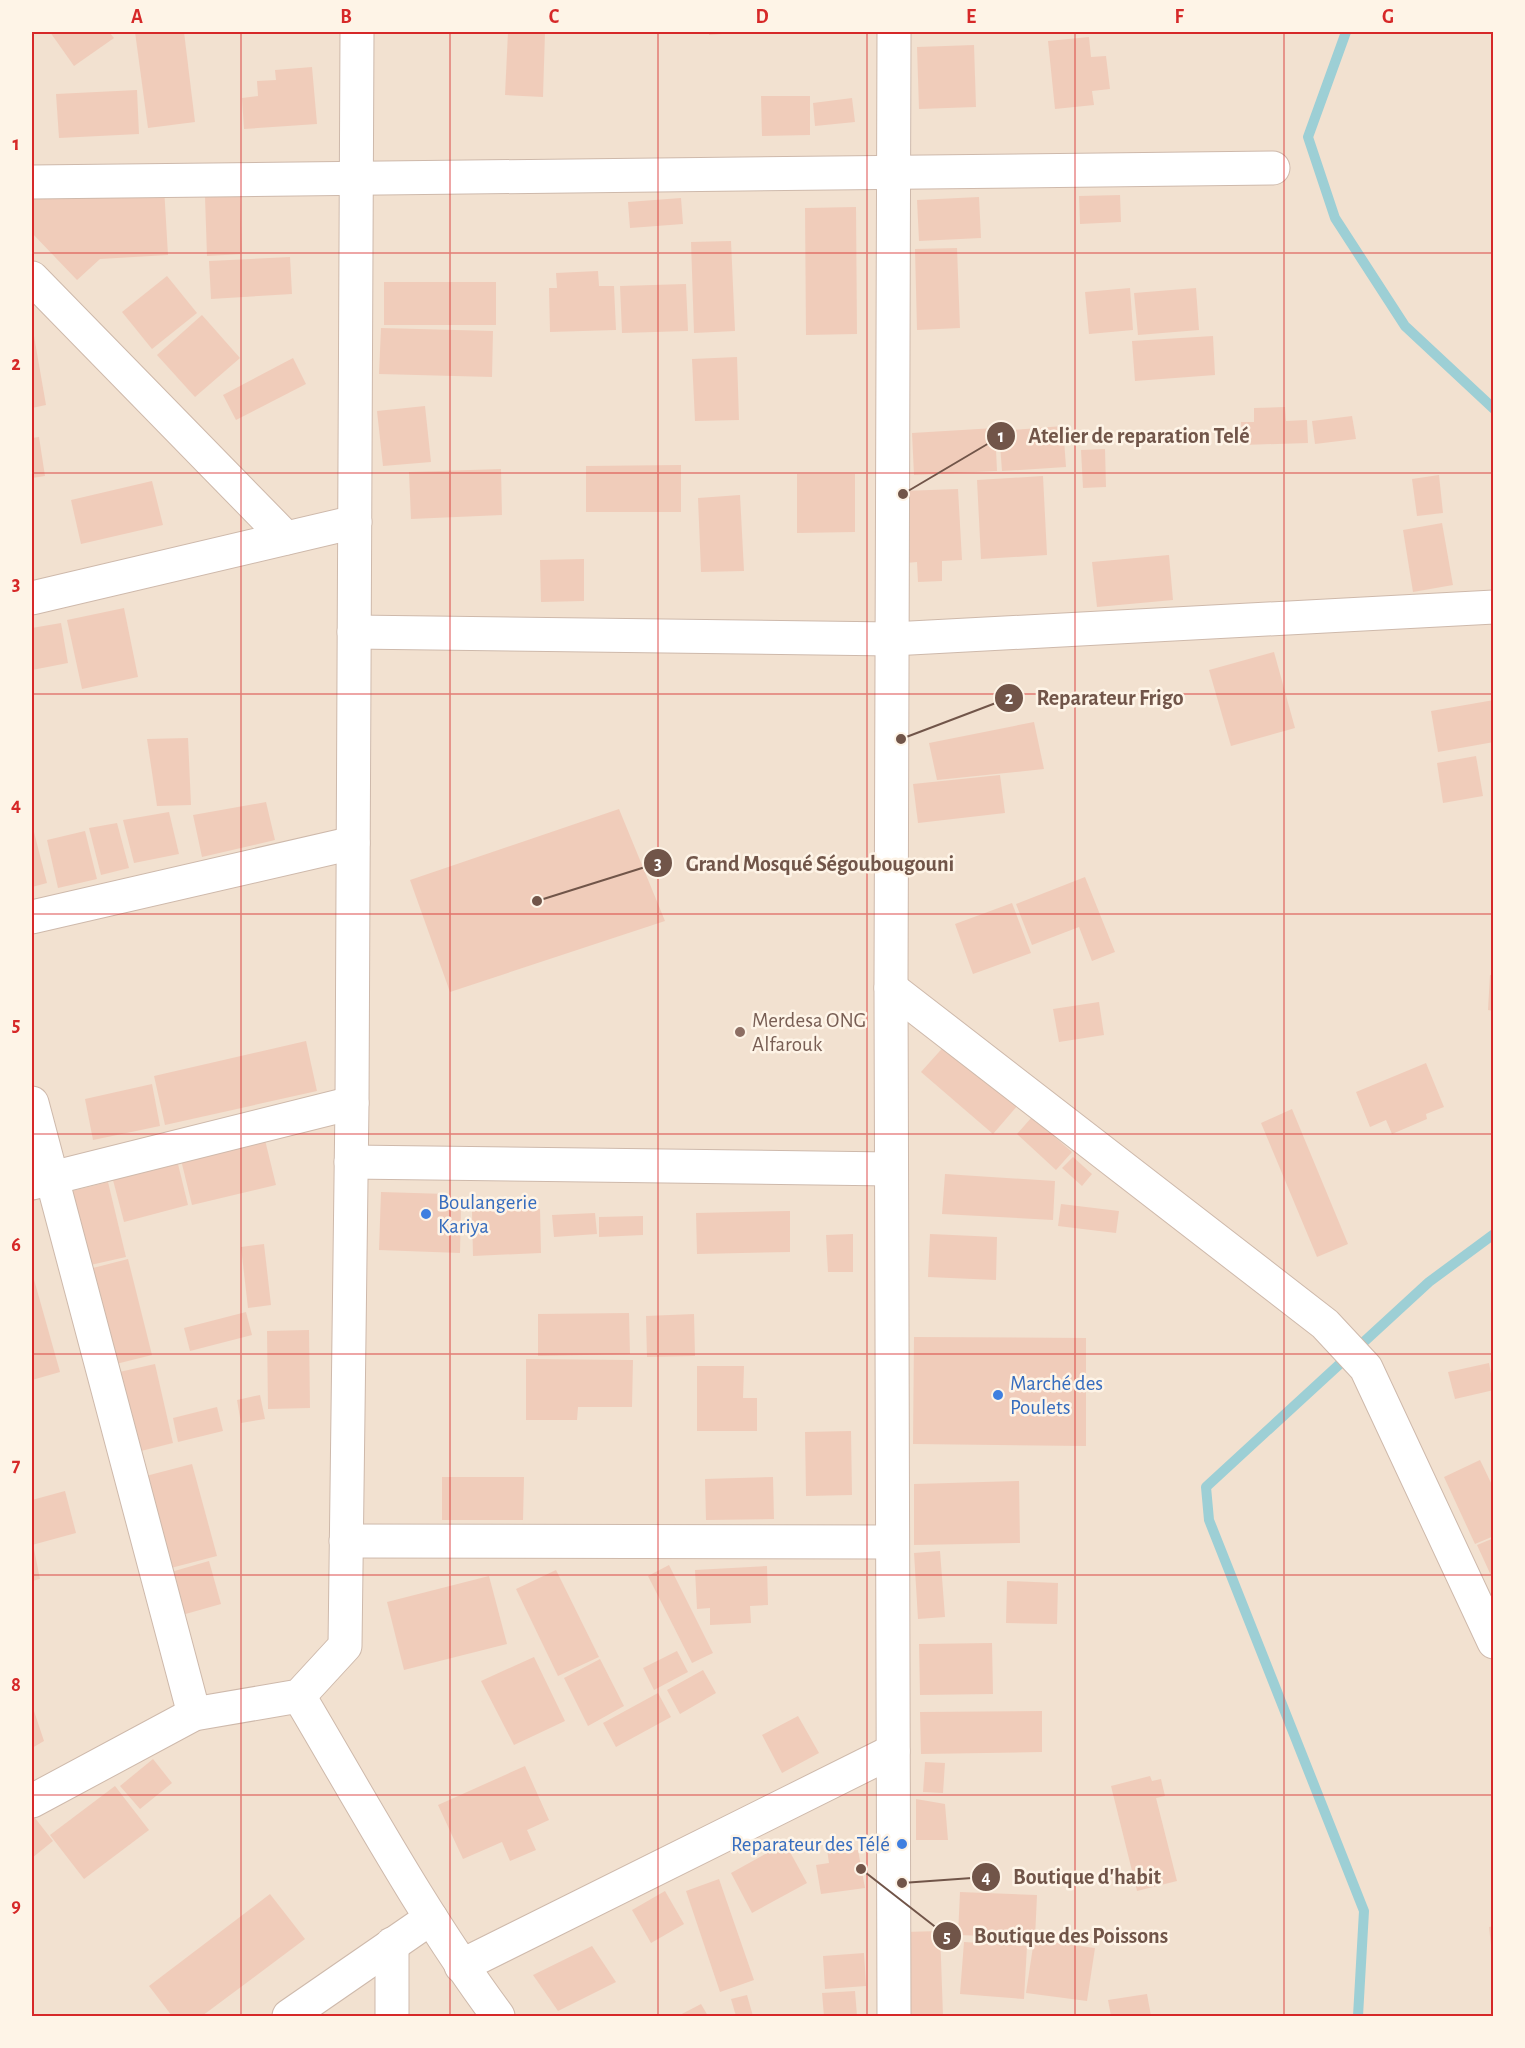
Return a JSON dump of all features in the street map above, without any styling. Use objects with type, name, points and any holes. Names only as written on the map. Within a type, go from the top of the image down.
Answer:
[{"type":"street","points":[[32,1801],[194,1714],[299,1696],[345,1646],[352,1103],[357,32]]},
{"type":"street","points":[[894,32],[891,988],[894,2016]]},
{"type":"street","points":[[32,182],[1273,168]]},
{"type":"street","points":[[32,278],[286,538]]},
{"type":"street","points":[[32,598],[355,522]]},
{"type":"street","points":[[354,632],[892,639],[1494,607]]},
{"type":"street","points":[[32,917],[353,843]]},
{"type":"street","points":[[891,988],[1325,1324],[1366,1368],[1494,1642]]},
{"type":"street","points":[[32,1102],[41,1181],[194,1714]]},
{"type":"street","points":[[41,1181],[352,1103]]},
{"type":"street","points":[[351,1162],[891,1169]]},
{"type":"street","points":[[346,1541],[892,1542]]},
{"type":"street","points":[[299,1696],[430,1918],[461,1966],[498,2016]]},
{"type":"street","points":[[461,1966],[893,1751]]},
{"type":"street","points":[[289,2016],[430,1918]]},
{"type":"street","points":[[392,1944],[392,2016]]},
{"type":"shaded area","points":[[32,32],[1493,32],[1493,2016],[32,2016]]},
{"type":"building","points":[[50,32],[109,32],[114,38],[74,66]]},
{"type":"building","points":[[135,32],[184,32],[195,122],[148,128]]},
{"type":"building","points":[[508,32],[545,32],[543,97],[505,95]]},
{"type":"building","points":[[709,32],[735,32],[735,33],[709,35]]},
{"type":"building","points":[[1089,37],[1091,57],[1106,56],[1110,89],[1092,91],[1094,105],[1055,109],[1048,41]]},
{"type":"building","points":[[974,45],[976,107],[919,109],[917,47]]},
{"type":"building","points":[[312,67],[317,124],[244,129],[242,98],[258,96],[257,81],[276,80],[275,70]]},
{"type":"building","points":[[137,90],[139,134],[59,138],[56,94]]},
{"type":"building","points":[[761,96],[810,96],[810,135],[762,136]]},
{"type":"building","points":[[852,98],[855,122],[815,126],[813,103]]},
{"type":"building","points":[[164,187],[168,255],[100,259],[77,280],[32,233],[32,198],[94,197]]},
{"type":"building","points":[[240,195],[242,254],[207,256],[205,197]]},
{"type":"building","points":[[1120,195],[1121,222],[1080,224],[1079,196]]},
{"type":"building","points":[[979,197],[981,238],[919,241],[917,200]]},
{"type":"building","points":[[681,198],[683,224],[630,228],[628,202]]},
{"type":"building","points":[[856,207],[857,334],[806,335],[805,208]]},
{"type":"building","points":[[731,241],[735,331],[694,333],[691,242]]},
{"type":"building","points":[[957,248],[960,328],[917,330],[915,249]]},
{"type":"building","points":[[290,257],[292,294],[211,299],[209,261]]},
{"type":"building","points":[[598,271],[599,286],[614,286],[616,330],[550,332],[549,288],[557,288],[556,273]]},
{"type":"building","points":[[167,276],[197,313],[152,349],[122,312]]},
{"type":"building","points":[[384,282],[496,282],[496,325],[384,325]]},
{"type":"building","points":[[686,284],[688,331],[622,333],[620,286]]},
{"type":"building","points":[[1130,288],[1133,330],[1089,334],[1085,292]]},
{"type":"building","points":[[1196,288],[1199,330],[1138,335],[1134,293]]},
{"type":"building","points":[[202,315],[240,358],[195,397],[157,355]]},
{"type":"building","points":[[381,328],[493,331],[492,377],[379,374]]},
{"type":"building","points":[[34,336],[46,405],[32,408],[32,337]]},
{"type":"building","points":[[1213,336],[1215,375],[1135,381],[1132,341]]},
{"type":"building","points":[[737,357],[739,420],[695,421],[692,359]]},
{"type":"building","points":[[293,358],[306,384],[236,420],[223,395]]},
{"type":"building","points":[[425,406],[431,462],[383,466],[377,411]]},
{"type":"building","points":[[1285,407],[1286,421],[1307,420],[1308,443],[1242,445],[1241,422],[1254,422],[1254,408]]},
{"type":"building","points":[[1352,416],[1356,439],[1315,444],[1312,421]]},
{"type":"building","points":[[1063,426],[1066,467],[1002,471],[999,431]]},
{"type":"building","points":[[995,428],[997,471],[914,475],[912,433]]},
{"type":"building","points":[[39,437],[45,476],[32,478],[32,438]]},
{"type":"building","points":[[1105,449],[1106,487],[1083,488],[1081,450]]},
{"type":"building","points":[[681,465],[681,512],[586,512],[586,466]]},
{"type":"building","points":[[501,469],[502,515],[411,519],[409,472]]},
{"type":"building","points":[[797,474],[855,474],[855,532],[797,533]]},
{"type":"building","points":[[1439,475],[1443,513],[1417,516],[1412,479]]},
{"type":"building","points":[[1043,476],[1047,555],[981,559],[977,480]]},
{"type":"building","points":[[152,481],[163,525],[81,544],[71,500]]},
{"type":"building","points":[[958,489],[962,560],[942,561],[942,581],[918,582],[917,562],[906,563],[902,491]]},
{"type":"building","points":[[740,495],[744,571],[701,572],[698,498]]},
{"type":"building","points":[[1442,523],[1453,585],[1413,592],[1403,530]]},
{"type":"building","points":[[1169,555],[1173,600],[1097,607],[1092,562]]},
{"type":"building","points":[[584,559],[584,601],[541,602],[540,560]]},
{"type":"building","points":[[124,608],[138,677],[82,689],[67,620]]},
{"type":"building","points":[[61,623],[68,663],[32,670],[32,628]]},
{"type":"building","points":[[1274,652],[1295,728],[1231,746],[1209,670]]},
{"type":"building","points":[[1494,700],[1494,742],[1438,752],[1431,711]]},
{"type":"building","points":[[1034,722],[1044,769],[937,780],[929,743]]},
{"type":"building","points":[[188,738],[191,805],[157,806],[147,739]]},
{"type":"building","points":[[1476,756],[1483,796],[1443,803],[1437,763]]},
{"type":"building","points":[[1000,775],[1005,813],[918,823],[913,784]]},
{"type":"building","points":[[266,802],[275,840],[202,857],[193,815]]},
{"type":"building","points":[[619,809],[665,921],[450,992],[410,880]]},
{"type":"building","points":[[169,812],[179,854],[134,863],[123,820]]},
{"type":"building","points":[[117,823],[129,868],[101,875],[89,828]]},
{"type":"building","points":[[85,831],[97,879],[58,888],[47,840]]},
{"type":"building","points":[[34,832],[47,883],[32,887],[32,833]]},
{"type":"building","points":[[1085,877],[1115,952],[1092,961],[1079,927],[1032,945],[1016,904]]},
{"type":"building","points":[[1012,903],[1031,953],[973,974],[955,924]]},
{"type":"building","points":[[1490,975],[1494,975],[1494,1011],[1488,1010]]},
{"type":"building","points":[[1099,1002],[1104,1035],[1059,1042],[1053,1009]]},
{"type":"building","points":[[306,1041],[317,1091],[165,1125],[154,1076]]},
{"type":"building","points":[[947,1043],[1018,1105],[993,1134],[921,1072]]},
{"type":"building","points":[[1426,1063],[1444,1107],[1426,1114],[1427,1119],[1392,1134],[1386,1120],[1370,1127],[1356,1092]]},
{"type":"building","points":[[152,1084],[160,1126],[93,1140],[85,1099]]},
{"type":"building","points":[[1292,1109],[1348,1244],[1317,1257],[1261,1123]]},
{"type":"building","points":[[1032,1117],[1072,1152],[1056,1170],[1017,1134]]},
{"type":"building","points":[[265,1140],[276,1185],[192,1205],[181,1160]]},
{"type":"building","points":[[1073,1157],[1092,1174],[1082,1186],[1062,1168]]},
{"type":"building","points":[[178,1164],[188,1205],[124,1222],[113,1180]]},
{"type":"building","points":[[945,1174],[1055,1181],[1053,1220],[942,1214]]},
{"type":"building","points":[[108,1182],[126,1257],[86,1266],[68,1192]]},
{"type":"building","points":[[381,1192],[447,1194],[446,1207],[461,1207],[460,1253],[379,1250]]},
{"type":"building","points":[[1061,1204],[1119,1211],[1116,1233],[1058,1226]]},
{"type":"building","points":[[540,1209],[541,1253],[473,1256],[472,1211]]},
{"type":"building","points":[[790,1211],[790,1252],[697,1254],[696,1213]]},
{"type":"building","points":[[595,1213],[597,1234],[554,1237],[552,1215]]},
{"type":"building","points":[[643,1216],[643,1235],[599,1237],[599,1217]]},
{"type":"building","points":[[853,1234],[853,1272],[828,1272],[826,1235]]},
{"type":"building","points":[[930,1234],[997,1237],[996,1280],[928,1277]]},
{"type":"building","points":[[264,1244],[271,1305],[248,1308],[241,1247]]},
{"type":"building","points":[[128,1259],[152,1355],[112,1365],[89,1269]]},
{"type":"building","points":[[32,1276],[60,1372],[32,1380]]},
{"type":"building","points":[[246,1312],[252,1335],[190,1351],[184,1328]]},
{"type":"building","points":[[629,1313],[630,1354],[538,1356],[538,1314]]},
{"type":"building","points":[[694,1314],[695,1356],[647,1357],[646,1316]]},
{"type":"building","points":[[309,1330],[310,1408],[268,1409],[267,1331]]},
{"type":"building","points":[[914,1337],[1086,1338],[1086,1446],[913,1444]]},
{"type":"building","points":[[526,1359],[633,1360],[632,1407],[578,1407],[577,1420],[526,1420]]},
{"type":"building","points":[[1489,1363],[1494,1390],[1455,1399],[1448,1372]]},
{"type":"building","points":[[155,1364],[173,1443],[133,1453],[115,1373]]},
{"type":"building","points":[[697,1366],[744,1366],[743,1398],[757,1398],[757,1431],[697,1431]]},
{"type":"building","points":[[260,1395],[265,1419],[241,1423],[237,1400]]},
{"type":"building","points":[[217,1407],[223,1431],[178,1442],[173,1418]]},
{"type":"building","points":[[851,1431],[852,1495],[806,1496],[805,1432]]},
{"type":"building","points":[[1480,1460],[1494,1489],[1494,1536],[1475,1544],[1444,1477]]},
{"type":"building","points":[[192,1464],[217,1556],[167,1569],[142,1477]]},
{"type":"building","points":[[442,1477],[524,1477],[523,1520],[442,1520]]},
{"type":"building","points":[[773,1477],[774,1519],[706,1520],[705,1479]]},
{"type":"building","points":[[1019,1481],[1020,1543],[914,1545],[914,1484]]},
{"type":"building","points":[[65,1491],[76,1533],[32,1545],[32,1500]]},
{"type":"building","points":[[1494,1538],[1494,1582],[1477,1545]]},
{"type":"building","points":[[34,1549],[40,1579],[32,1581],[32,1550]]},
{"type":"building","points":[[940,1551],[945,1617],[918,1619],[914,1553]]},
{"type":"building","points":[[209,1561],[221,1604],[182,1615],[171,1572]]},
{"type":"building","points":[[669,1565],[713,1653],[692,1663],[648,1576]]},
{"type":"building","points":[[767,1566],[768,1605],[750,1606],[751,1623],[710,1625],[710,1608],[697,1609],[695,1570]]},
{"type":"building","points":[[556,1570],[599,1657],[558,1676],[516,1589]]},
{"type":"building","points":[[489,1576],[507,1644],[404,1670],[387,1602]]},
{"type":"building","points":[[1007,1581],[1058,1583],[1057,1624],[1006,1623]]},
{"type":"building","points":[[992,1643],[993,1694],[920,1695],[919,1644]]},
{"type":"building","points":[[677,1651],[688,1672],[654,1690],[643,1668]]},
{"type":"building","points":[[534,1657],[565,1721],[514,1745],[481,1681]]},
{"type":"building","points":[[600,1659],[624,1706],[588,1726],[564,1678]]},
{"type":"building","points":[[703,1670],[716,1693],[680,1714],[667,1690]]},
{"type":"building","points":[[658,1693],[671,1717],[616,1747],[603,1723]]},
{"type":"building","points":[[32,1705],[44,1741],[32,1748]]},
{"type":"building","points":[[1042,1711],[1042,1752],[921,1754],[920,1712]]},
{"type":"building","points":[[798,1716],[819,1753],[782,1773],[762,1735]]},
{"type":"building","points":[[153,1759],[172,1783],[140,1809],[120,1786]]},
{"type":"building","points":[[925,1762],[945,1763],[943,1793],[923,1792]]},
{"type":"building","points":[[525,1766],[549,1820],[527,1830],[536,1850],[510,1861],[502,1842],[463,1859],[438,1805]]},
{"type":"building","points":[[1150,1776],[1152,1781],[1161,1779],[1165,1796],[1156,1798],[1177,1881],[1137,1891],[1111,1786]]},
{"type":"building","points":[[115,1786],[149,1830],[84,1879],[50,1835]]},
{"type":"building","points":[[916,1799],[945,1804],[948,1840],[916,1840]]},
{"type":"building","points":[[35,1818],[53,1841],[32,1858],[32,1821]]},
{"type":"building","points":[[785,1843],[807,1883],[752,1913],[731,1873]]},
{"type":"building","points":[[846,1846],[847,1851],[858,1850],[865,1888],[821,1894],[816,1865],[829,1863],[827,1849]]},
{"type":"building","points":[[719,1879],[754,1980],[720,1992],[686,1891]]},
{"type":"building","points":[[665,1891],[684,1924],[651,1943],[632,1910]]},
{"type":"building","points":[[960,1892],[1037,1895],[1035,1938],[958,1935]]},
{"type":"building","points":[[270,1894],[305,1939],[202,2016],[172,2016],[149,1986]]},
{"type":"building","points":[[1494,1926],[1494,1954],[1492,1954],[1489,1927]]},
{"type":"building","points":[[940,1931],[943,2016],[908,2016],[905,1932]]},
{"type":"building","points":[[1034,1940],[1095,1948],[1087,2001],[1026,1993]]},
{"type":"building","points":[[964,1942],[1027,1946],[1024,1999],[960,1994]]},
{"type":"building","points":[[592,1946],[616,1982],[558,2011],[533,1975]]},
{"type":"building","points":[[864,1953],[866,1986],[825,1989],[823,1956]]},
{"type":"building","points":[[855,1991],[857,2016],[824,2016],[822,1993]]},
{"type":"building","points":[[1147,1994],[1151,2016],[1111,2016],[1108,2000]]},
{"type":"building","points":[[747,1995],[753,2016],[736,2016],[731,1999]]},
{"type":"building","points":[[701,2004],[708,2016],[678,2016]]},
{"type":"waterway","points":[[1346,32],[1308,137],[1335,218],[1405,326],[1494,409]]},
{"type":"waterway","points":[[1358,2016],[1364,1911],[1209,1520],[1206,1487],[1429,1282],[1494,1234]]},
{"type":"place","name":"Atelier de reparation Telé","points":[[903,494]]},
{"type":"place","name":"Reparateur Frigo","points":[[901,739]]},
{"type":"place","name":"Grand Mosqué Ségoubougouni","points":[[537,901]]},
{"type":"place","name":"Merdesa ONG Alfarouk","points":[[740,1032]]},
{"type":"place","name":"Boulangerie Kariya","points":[[426,1214]]},
{"type":"place","name":"Marché des Poulets","points":[[998,1395]]},
{"type":"place","name":"Reparateur des Télé","points":[[902,1844]]},
{"type":"place","name":"Boutique des Poissons","points":[[861,1869]]},
{"type":"place","name":"Boutique d'habit","points":[[902,1883]]}]
